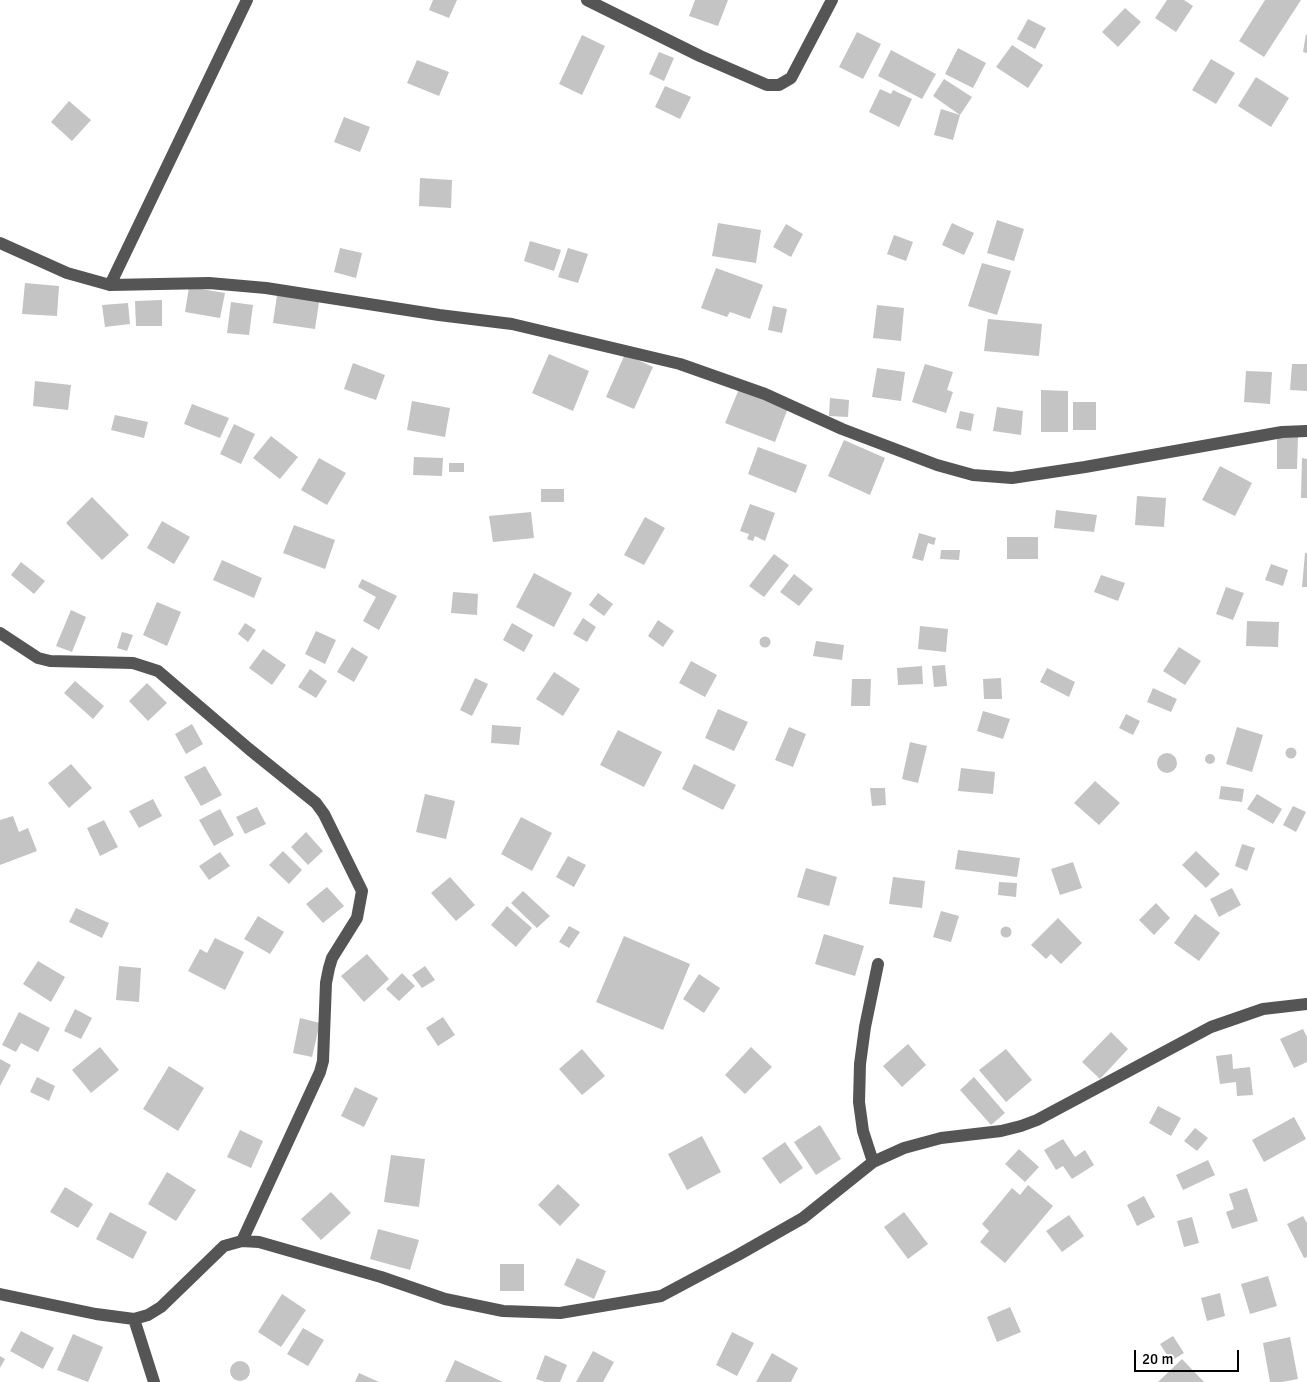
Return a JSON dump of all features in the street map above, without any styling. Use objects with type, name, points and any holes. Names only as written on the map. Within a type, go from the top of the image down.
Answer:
[{"type":"street","points":[[110,285],[247,0]]},
{"type":"street","points":[[587,0],[700,56],[766,85],[779,84],[791,78],[832,0]]},
{"type":"street","points":[[0,243],[67,273],[110,285],[209,283],[266,288],[439,315],[512,324],[680,364],[765,394],[842,429],[920,458],[973,475],[1012,478],[1086,467],[1282,432],[1307,431]]},
{"type":"street","points":[[0,634],[38,658],[50,661],[132,663],[158,671],[249,749],[316,803],[324,814],[362,891],[357,918],[332,958],[329,968],[326,983],[323,1061],[320,1072],[242,1241]]},
{"type":"street","points":[[873,1162],[863,1131],[859,1102],[862,1045],[878,964]]},
{"type":"street","points":[[0,1294],[96,1314],[134,1319],[148,1315],[161,1308],[224,1246],[242,1241],[259,1242],[380,1277],[445,1299],[503,1311],[560,1313],[661,1296],[803,1218],[873,1162],[904,1148],[941,1138],[1001,1131],[1021,1126],[1037,1120],[1211,1027],[1262,1009],[1307,1004]]},
{"type":"street","points":[[134,1319],[154,1382]]},
{"type":"building","points":[[433,0],[457,0],[449,18],[429,10]]},
{"type":"building","points":[[695,0],[728,0],[718,26],[689,16]]},
{"type":"building","points":[[1167,0],[1184,0],[1193,6],[1176,32],[1155,18]]},
{"type":"building","points":[[1265,0],[1301,0],[1264,57],[1239,41]]},
{"type":"building","points":[[1125,8],[1141,22],[1118,47],[1102,32]]},
{"type":"building","points":[[1028,19],[1046,28],[1035,49],[1017,39]]},
{"type":"building","points":[[857,32],[881,44],[863,79],[839,67]]},
{"type":"building","points":[[582,35],[605,46],[582,95],[559,84]]},
{"type":"building","points":[[1307,35],[1307,53],[1303,52]]},
{"type":"building","points":[[1012,45],[1043,65],[1028,88],[996,67]]},
{"type":"building","points":[[958,48],[986,63],[973,88],[945,74]]},
{"type":"building","points":[[891,50],[936,74],[922,99],[878,76]]},
{"type":"building","points":[[659,52],[674,58],[664,81],[649,74]]},
{"type":"building","points":[[1211,59],[1235,73],[1216,104],[1192,90]]},
{"type":"building","points":[[417,60],[449,72],[439,96],[407,83]]},
{"type":"building","points":[[1256,77],[1289,98],[1271,127],[1238,106]]},
{"type":"building","points":[[944,79],[972,97],[960,115],[933,96]]},
{"type":"building","points":[[665,86],[691,97],[680,119],[655,107]]},
{"type":"building","points":[[880,89],[891,94],[893,90],[912,99],[899,127],[869,112]]},
{"type":"building","points":[[69,101],[91,120],[72,141],[51,122]]},
{"type":"building","points":[[941,109],[960,115],[953,140],[934,135]]},
{"type":"building","points":[[344,117],[370,127],[360,152],[334,142]]},
{"type":"building","points":[[420,178],[452,180],[451,208],[419,206]]},
{"type":"building","points":[[997,220],[1024,229],[1014,261],[987,253]]},
{"type":"building","points":[[718,223],[761,230],[756,263],[712,256]]},
{"type":"building","points":[[952,223],[974,233],[964,255],[942,245]]},
{"type":"building","points":[[786,224],[803,234],[791,257],[773,247]]},
{"type":"building","points":[[894,235],[913,242],[906,261],[887,254]]},
{"type":"building","points":[[530,241],[561,250],[554,271],[524,261]]},
{"type":"building","points":[[340,248],[362,253],[356,278],[334,272]]},
{"type":"building","points":[[568,248],[588,254],[578,283],[558,277]]},
{"type":"building","points":[[982,263],[1011,271],[997,315],[968,306]]},
{"type":"building","points":[[716,268],[763,285],[750,319],[730,312],[727,317],[701,308]]},
{"type":"building","points":[[25,283],[59,286],[57,316],[22,314]]},
{"type":"building","points":[[189,287],[225,293],[220,318],[185,312]]},
{"type":"building","points":[[277,295],[319,302],[315,329],[273,323]]},
{"type":"building","points":[[162,300],[162,326],[136,326],[135,301]]},
{"type":"building","points":[[231,302],[253,305],[249,335],[227,333]]},
{"type":"building","points":[[128,303],[130,324],[105,327],[102,305]]},
{"type":"building","points":[[877,305],[904,308],[901,341],[873,338]]},
{"type":"building","points":[[773,306],[787,309],[782,333],[768,330]]},
{"type":"building","points":[[988,319],[1042,324],[1039,356],[984,351]]},
{"type":"building","points":[[549,354],[589,371],[573,411],[532,393]]},
{"type":"building","points":[[625,354],[653,367],[634,409],[606,397]]},
{"type":"building","points":[[353,363],[385,375],[376,400],[344,389]]},
{"type":"building","points":[[925,364],[953,372],[947,390],[953,392],[946,413],[912,402]]},
{"type":"building","points":[[1292,364],[1307,364],[1307,391],[1290,390]]},
{"type":"building","points":[[877,368],[905,372],[901,401],[872,397]]},
{"type":"building","points":[[1246,371],[1272,372],[1270,404],[1244,402]]},
{"type":"building","points":[[35,381],[71,385],[68,410],[33,406]]},
{"type":"building","points":[[739,389],[788,408],[775,442],[725,423]]},
{"type":"building","points":[[1041,390],[1068,391],[1068,432],[1041,432]]},
{"type":"building","points":[[830,398],[849,400],[848,417],[829,416]]},
{"type":"building","points":[[412,401],[450,408],[445,437],[407,430]]},
{"type":"building","points":[[1073,402],[1096,402],[1096,430],[1073,430]]},
{"type":"building","points":[[192,404],[229,418],[220,438],[184,424]]},
{"type":"building","points":[[997,407],[1023,411],[1021,435],[993,431]]},
{"type":"building","points":[[960,411],[974,414],[971,431],[956,428]]},
{"type":"building","points":[[115,415],[148,422],[144,438],[111,430]]},
{"type":"building","points":[[234,424],[255,434],[241,464],[220,454]]},
{"type":"building","points":[[271,436],[298,457],[280,479],[253,458]]},
{"type":"building","points":[[1277,436],[1298,436],[1297,469],[1277,469]]},
{"type":"building","points":[[844,440],[885,458],[870,495],[828,476]]},
{"type":"building","points":[[758,447],[807,465],[796,493],[748,474]]},
{"type":"building","points":[[414,457],[443,458],[442,476],[413,475]]},
{"type":"building","points":[[319,458],[346,473],[327,505],[301,490]]},
{"type":"building","points":[[1302,458],[1307,459],[1307,498],[1301,498]]},
{"type":"building","points":[[449,463],[464,463],[464,472],[449,472]]},
{"type":"building","points":[[1220,466],[1252,483],[1235,516],[1202,500]]},
{"type":"building","points":[[541,489],[564,489],[564,502],[541,502]]},
{"type":"building","points":[[1137,496],[1166,498],[1164,527],[1135,525]]},
{"type":"building","points":[[92,497],[129,535],[102,560],[66,523]]},
{"type":"building","points":[[750,504],[775,513],[765,541],[755,536],[753,541],[747,539],[749,534],[740,531]]},
{"type":"building","points":[[1056,510],[1097,515],[1094,532],[1054,528]]},
{"type":"building","points":[[531,512],[534,538],[493,542],[489,516]]},
{"type":"building","points":[[645,517],[665,528],[644,565],[624,555]]},
{"type":"building","points":[[162,521],[190,537],[174,564],[147,548]]},
{"type":"building","points":[[294,525],[335,540],[325,569],[283,553]]},
{"type":"building","points":[[919,533],[936,538],[934,545],[928,543],[923,561],[912,558]]},
{"type":"building","points":[[1007,537],[1038,537],[1038,559],[1007,559]]},
{"type":"building","points":[[941,550],[960,550],[959,560],[940,559]]},
{"type":"building","points":[[1305,553],[1307,553],[1307,587],[1302,587]]},
{"type":"building","points":[[774,554],[789,565],[764,597],[749,586]]},
{"type":"building","points":[[222,560],[262,578],[254,598],[213,580]]},
{"type":"building","points":[[21,562],[45,581],[34,594],[11,575]]},
{"type":"building","points":[[1271,564],[1288,570],[1283,586],[1265,580]]},
{"type":"building","points":[[534,573],[572,593],[554,627],[516,607]]},
{"type":"building","points":[[794,574],[813,589],[799,606],[780,592]]},
{"type":"building","points":[[1101,575],[1125,583],[1118,601],[1094,592]]},
{"type":"building","points":[[362,579],[397,596],[379,630],[363,621],[376,597],[358,587]]},
{"type":"building","points":[[1226,587],[1244,593],[1233,620],[1216,614]]},
{"type":"building","points":[[453,592],[478,594],[477,615],[451,613]]},
{"type":"building","points":[[598,593],[613,604],[604,616],[589,605]]},
{"type":"building","points":[[157,602],[181,612],[167,646],[143,635]]},
{"type":"building","points":[[71,610],[86,617],[72,652],[56,646]]},
{"type":"building","points":[[583,618],[596,627],[587,642],[573,634]]},
{"type":"building","points":[[658,620],[674,631],[663,647],[648,636]]},
{"type":"building","points":[[1247,621],[1279,622],[1278,647],[1246,646]]},
{"type":"building","points":[[245,623],[256,630],[248,642],[238,634]]},
{"type":"building","points":[[512,623],[533,635],[524,652],[503,640]]},
{"type":"building","points":[[920,626],[948,629],[946,652],[918,649]]},
{"type":"building","points":[[316,631],[336,640],[325,664],[305,654]]},
{"type":"building","points":[[122,632],[133,635],[127,651],[117,648]]},
{"type":"building","points":[[763,637],[767,637],[770,642],[769,646],[763,647],[760,644],[760,640]]},
{"type":"building","points":[[816,641],[844,645],[842,660],[813,656]]},
{"type":"building","points":[[352,647],[368,657],[354,682],[337,672]]},
{"type":"building","points":[[1179,647],[1201,661],[1185,685],[1163,671]]},
{"type":"building","points":[[263,649],[286,665],[272,685],[249,668]]},
{"type":"building","points":[[691,661],[717,675],[705,697],[679,683]]},
{"type":"building","points":[[945,665],[947,686],[934,687],[932,666]]},
{"type":"building","points":[[922,666],[923,684],[898,685],[897,668]]},
{"type":"building","points":[[1047,668],[1075,682],[1069,697],[1040,682]]},
{"type":"building","points":[[310,669],[327,681],[316,698],[298,687]]},
{"type":"building","points":[[554,672],[580,689],[563,716],[536,699]]},
{"type":"building","points":[[475,678],[488,684],[472,716],[460,710]]},
{"type":"building","points":[[1001,678],[1002,699],[984,699],[983,679]]},
{"type":"building","points":[[852,679],[871,679],[870,706],[851,706]]},
{"type":"building","points":[[75,681],[104,706],[93,719],[64,693]]},
{"type":"building","points":[[147,683],[167,703],[148,721],[129,701]]},
{"type":"building","points":[[1153,688],[1177,699],[1171,712],[1147,702]]},
{"type":"building","points":[[718,709],[748,722],[734,751],[705,738]]},
{"type":"building","points":[[983,711],[1010,719],[1003,739],[977,731]]},
{"type":"building","points":[[1126,714],[1140,721],[1133,735],[1119,728]]},
{"type":"building","points":[[192,724],[203,744],[186,754],[175,734]]},
{"type":"building","points":[[492,725],[521,727],[519,745],[491,743]]},
{"type":"building","points":[[789,727],[806,734],[793,767],[775,760]]},
{"type":"building","points":[[1237,727],[1263,735],[1252,772],[1226,764]]},
{"type":"building","points":[[618,730],[662,752],[644,787],[600,765]]},
{"type":"building","points":[[910,742],[927,746],[918,783],[902,779]]},
{"type":"building","points":[[1289,748],[1293,748],[1296,753],[1295,757],[1289,758],[1286,755],[1286,751]]},
{"type":"building","points":[[1167,753],[1174,756],[1177,763],[1174,770],[1167,773],[1160,770],[1157,763],[1160,756]]},
{"type":"building","points":[[1208,754],[1212,754],[1215,759],[1214,763],[1208,764],[1205,761],[1205,757]]},
{"type":"building","points":[[71,764],[92,788],[69,808],[48,783]]},
{"type":"building","points":[[694,764],[736,785],[723,810],[682,789]]},
{"type":"building","points":[[205,766],[222,795],[201,806],[184,777]]},
{"type":"building","points":[[961,768],[995,772],[993,794],[958,791]]},
{"type":"building","points":[[1095,781],[1120,803],[1099,825],[1074,803]]},
{"type":"building","points":[[1221,786],[1244,789],[1242,802],[1219,799]]},
{"type":"building","points":[[870,788],[885,788],[886,805],[872,806]]},
{"type":"building","points":[[425,794],[455,801],[446,839],[416,832]]},
{"type":"building","points":[[1257,794],[1282,809],[1273,824],[1247,809]]},
{"type":"building","points":[[153,799],[162,816],[139,828],[129,811]]},
{"type":"building","points":[[1293,806],[1306,812],[1296,832],[1283,825]]},
{"type":"building","points":[[257,807],[266,824],[245,834],[236,817]]},
{"type":"building","points":[[220,809],[234,835],[214,846],[199,820]]},
{"type":"building","points":[[13,816],[19,832],[28,828],[37,851],[0,865],[0,820]]},
{"type":"building","points":[[521,817],[552,833],[532,871],[501,854]]},
{"type":"building","points":[[104,820],[118,847],[100,856],[87,828]]},
{"type":"building","points":[[306,832],[323,851],[308,865],[291,847]]},
{"type":"building","points":[[1242,844],[1255,848],[1247,871],[1235,866]]},
{"type":"building","points":[[958,850],[1020,858],[1017,877],[955,869]]},
{"type":"building","points":[[283,851],[302,870],[289,884],[269,865]]},
{"type":"building","points":[[1196,851],[1220,874],[1206,888],[1182,865]]},
{"type":"building","points":[[220,852],[230,866],[209,880],[199,866]]},
{"type":"building","points":[[568,856],[586,865],[574,887],[556,877]]},
{"type":"building","points":[[1073,862],[1082,888],[1060,895],[1051,869]]},
{"type":"building","points":[[806,868],[837,877],[829,906],[797,897]]},
{"type":"building","points":[[450,877],[475,905],[456,921],[431,893]]},
{"type":"building","points":[[893,877],[925,881],[922,908],[889,904]]},
{"type":"building","points":[[999,882],[1017,883],[1016,897],[998,895]]},
{"type":"building","points":[[327,887],[344,906],[323,923],[306,904]]},
{"type":"building","points":[[1232,888],[1241,905],[1219,917],[1210,899]]},
{"type":"building","points":[[523,891],[550,916],[537,928],[511,903]]},
{"type":"building","points":[[1156,903],[1170,918],[1154,935],[1139,920]]},
{"type":"building","points":[[507,906],[532,928],[516,947],[491,925]]},
{"type":"building","points":[[76,908],[109,923],[102,938],[69,922]]},
{"type":"building","points":[[941,911],[959,916],[951,942],[933,937]]},
{"type":"building","points":[[1195,914],[1220,933],[1199,961],[1174,943]]},
{"type":"building","points":[[258,916],[284,932],[270,954],[244,939]]},
{"type":"building","points":[[1058,918],[1082,943],[1061,964],[1051,954],[1046,959],[1031,945]]},
{"type":"building","points":[[569,926],[580,932],[569,948],[559,942]]},
{"type":"building","points":[[1004,927],[1008,927],[1011,932],[1010,936],[1004,937],[1001,934],[1001,930]]},
{"type":"building","points":[[824,934],[864,946],[855,976],[815,964]]},
{"type":"building","points":[[624,936],[690,964],[663,1030],[596,1002]]},
{"type":"building","points":[[215,938],[244,952],[225,990],[188,971],[200,949],[207,953]]},
{"type":"building","points":[[367,954],[389,979],[364,1002],[341,976]]},
{"type":"building","points":[[38,961],[65,977],[51,1002],[23,984]]},
{"type":"building","points":[[119,966],[141,968],[139,1002],[116,1000]]},
{"type":"building","points":[[425,966],[435,980],[422,988],[412,975]]},
{"type":"building","points":[[402,973],[415,986],[399,1001],[386,989]]},
{"type":"building","points":[[699,974],[720,988],[704,1013],[683,999]]},
{"type":"building","points":[[75,1009],[92,1018],[81,1039],[64,1031]]},
{"type":"building","points":[[19,1012],[50,1028],[38,1052],[21,1043],[16,1052],[2,1045]]},
{"type":"building","points":[[443,1017],[455,1035],[438,1046],[426,1028]]},
{"type":"building","points":[[300,1018],[320,1023],[312,1057],[293,1053]]},
{"type":"building","points":[[1303,1029],[1307,1037],[1307,1062],[1294,1068],[1280,1039]]},
{"type":"building","points":[[1111,1032],[1128,1049],[1100,1079],[1082,1062]]},
{"type":"building","points":[[908,1044],[926,1065],[902,1087],[883,1066]]},
{"type":"building","points":[[100,1047],[119,1070],[91,1093],[72,1070]]},
{"type":"building","points":[[751,1047],[772,1067],[745,1094],[725,1075]]},
{"type":"building","points":[[582,1049],[605,1076],[582,1095],[559,1069]]},
{"type":"building","points":[[1006,1049],[1032,1080],[1006,1102],[979,1070]]},
{"type":"building","points":[[1232,1054],[1233,1069],[1250,1067],[1253,1095],[1237,1096],[1236,1082],[1220,1084],[1216,1056]]},
{"type":"building","points":[[0,1059],[11,1065],[0,1086]]},
{"type":"building","points":[[169,1066],[204,1088],[178,1131],[143,1109]]},
{"type":"building","points":[[37,1077],[55,1086],[49,1101],[30,1092]]},
{"type":"building","points":[[974,1077],[1005,1113],[991,1125],[960,1090]]},
{"type":"building","points":[[355,1087],[378,1098],[364,1127],[341,1116]]},
{"type":"building","points":[[1158,1106],[1181,1118],[1171,1136],[1149,1123]]},
{"type":"building","points":[[1294,1117],[1306,1139],[1264,1162],[1252,1140]]},
{"type":"building","points":[[820,1125],[841,1159],[816,1175],[794,1142]]},
{"type":"building","points":[[1195,1128],[1208,1138],[1197,1151],[1184,1141]]},
{"type":"building","points":[[240,1130],[263,1141],[251,1168],[227,1157]]},
{"type":"building","points":[[702,1136],[721,1172],[687,1190],[668,1154]]},
{"type":"building","points":[[1063,1139],[1075,1157],[1085,1150],[1094,1165],[1072,1179],[1063,1166],[1056,1170],[1044,1150]]},
{"type":"building","points":[[785,1142],[803,1168],[780,1184],[762,1158]]},
{"type":"building","points":[[1019,1149],[1039,1167],[1025,1182],[1005,1164]]},
{"type":"building","points":[[391,1155],[425,1159],[419,1207],[384,1202]]},
{"type":"building","points":[[1208,1160],[1215,1175],[1183,1190],[1176,1175]]},
{"type":"building","points":[[167,1172],[196,1190],[176,1221],[148,1204]]},
{"type":"building","points":[[558,1184],[580,1205],[560,1226],[538,1205]]},
{"type":"building","points":[[1028,1185],[1053,1206],[1005,1263],[980,1242],[989,1231],[982,1224],[1012,1188],[1020,1195]]},
{"type":"building","points":[[65,1187],[93,1204],[78,1228],[50,1212]]},
{"type":"building","points":[[1247,1188],[1258,1221],[1232,1229],[1226,1212],[1234,1209],[1229,1194]]},
{"type":"building","points":[[331,1192],[351,1213],[321,1240],[301,1219]]},
{"type":"building","points":[[1144,1196],[1155,1217],[1137,1226],[1127,1205]]},
{"type":"building","points":[[110,1212],[147,1232],[133,1259],[96,1239]]},
{"type":"building","points":[[904,1212],[928,1244],[908,1259],[884,1227]]},
{"type":"building","points":[[1069,1215],[1084,1236],[1062,1252],[1046,1231]]},
{"type":"building","points":[[1303,1216],[1307,1223],[1307,1257],[1304,1258],[1287,1224]]},
{"type":"building","points":[[1192,1217],[1199,1243],[1184,1247],[1177,1221]]},
{"type":"building","points":[[378,1229],[419,1240],[410,1270],[370,1259]]},
{"type":"building","points":[[577,1258],[606,1271],[594,1299],[564,1285]]},
{"type":"building","points":[[500,1264],[524,1264],[524,1291],[500,1291]]},
{"type":"building","points":[[1268,1276],[1277,1306],[1250,1314],[1241,1284]]},
{"type":"building","points":[[1220,1293],[1225,1316],[1207,1321],[1201,1298]]},
{"type":"building","points":[[282,1294],[306,1310],[281,1347],[258,1332]]},
{"type":"building","points":[[1010,1307],[1021,1332],[997,1342],[987,1317]]},
{"type":"building","points":[[303,1328],[324,1340],[308,1366],[287,1354]]},
{"type":"building","points":[[21,1331],[54,1348],[43,1369],[10,1351]]},
{"type":"building","points":[[732,1332],[754,1343],[737,1376],[716,1365]]},
{"type":"building","points":[[73,1334],[103,1347],[88,1382],[57,1370]]},
{"type":"building","points":[[1173,1336],[1184,1353],[1171,1361],[1160,1344]]},
{"type":"building","points":[[1290,1337],[1298,1379],[1270,1382],[1263,1343]]},
{"type":"building","points":[[593,1351],[614,1362],[603,1382],[576,1382]]},
{"type":"building","points":[[772,1353],[798,1368],[791,1382],[756,1382]]},
{"type":"building","points":[[545,1355],[567,1365],[560,1382],[545,1382],[536,1379]]},
{"type":"building","points":[[0,1356],[5,1359],[0,1368]]},
{"type":"building","points":[[1182,1359],[1204,1382],[1158,1382]]},
{"type":"building","points":[[455,1360],[503,1382],[445,1382]]},
{"type":"building","points":[[240,1361],[247,1364],[250,1371],[247,1378],[240,1381],[233,1378],[230,1371],[233,1364]]},
{"type":"building","points":[[359,1373],[379,1382],[355,1382]]}]
